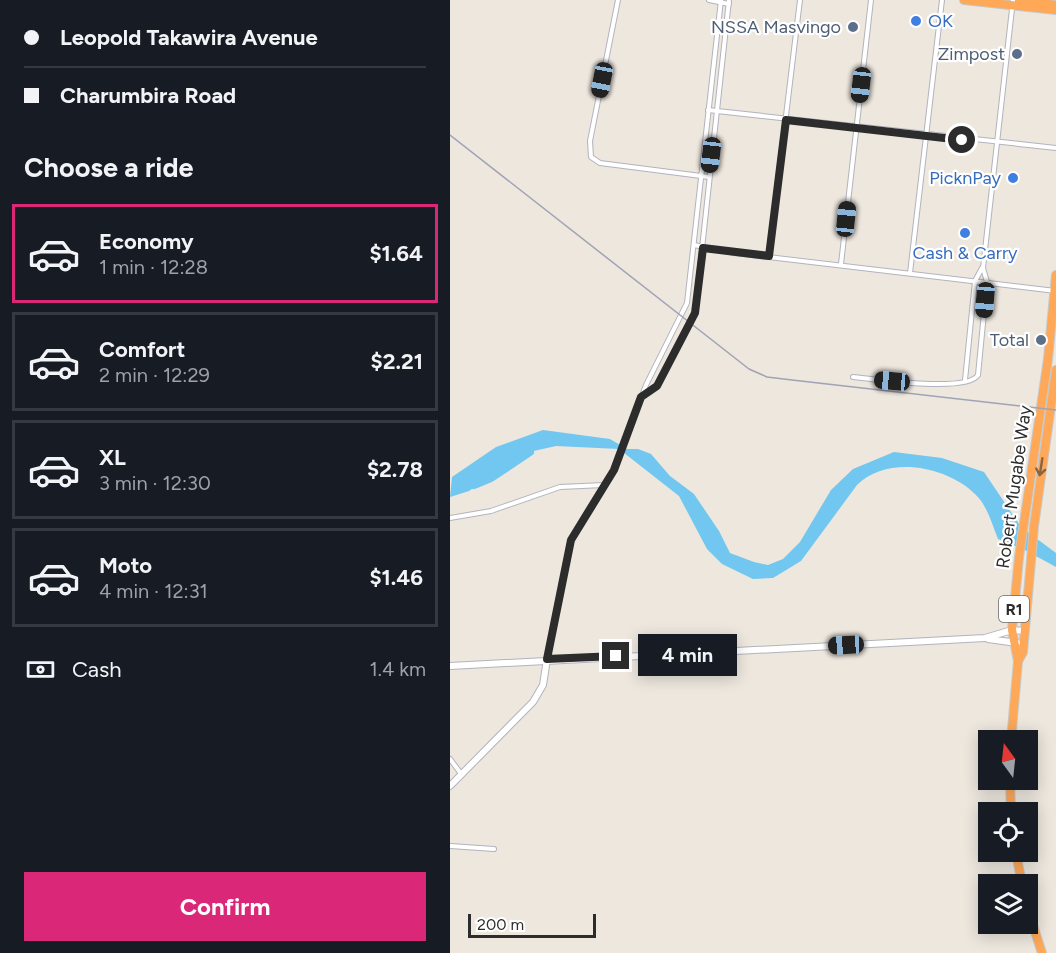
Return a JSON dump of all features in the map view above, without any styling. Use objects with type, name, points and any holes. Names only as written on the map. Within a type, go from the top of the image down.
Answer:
[{"type":"highway","points":[[964,0],[1056,8]]},
{"type":"highway","points":[[1019,0],[1056,8]]},
{"type":"highway","name":"Robert Mugabe Way","points":[[1018,661],[1012,630],[1022,524],[1048,359],[1056,275]]},
{"type":"highway","name":"Robert Mugabe Way","points":[[1018,661],[1023,652],[1034,526],[1056,370]]},
{"type":"highway","name":"R1","points":[[1012,730],[1018,661]]},
{"type":"highway","points":[[1036,934],[1042,953]]},
{"type":"street","points":[[618,0],[590,141],[591,157],[600,163],[709,177]]},
{"type":"street","points":[[641,397],[657,386],[695,313],[729,2],[709,0]]},
{"type":"street","points":[[769,256],[800,0]]},
{"type":"street","points":[[841,264],[871,0]]},
{"type":"street","points":[[910,273],[942,0]]},
{"type":"street","points":[[450,786],[533,702],[543,685],[571,540],[621,455],[641,397],[687,303],[721,1]]},
{"type":"street","points":[[853,377],[948,386],[965,380],[972,381],[978,375],[987,282],[983,268],[1012,3]]},
{"type":"street","points":[[708,110],[927,136],[1056,148]]},
{"type":"street","points":[[694,245],[703,248],[1055,291]]},
{"type":"street","points":[[965,380],[975,281],[983,268]]},
{"type":"street","points":[[970,333],[981,334]]},
{"type":"street","points":[[450,518],[491,511],[560,487],[604,485]]},
{"type":"street","points":[[985,638],[1012,630],[1024,631]]},
{"type":"street","points":[[450,666],[547,659],[985,638],[1023,643]]},
{"type":"street","points":[[450,759],[462,775]]},
{"type":"street","points":[[450,846],[494,849]]},
{"type":"water","points":[[543,430],[610,439],[627,449],[638,449],[651,454],[670,476],[694,494],[719,531],[730,553],[768,565],[783,559],[800,542],[831,490],[853,469],[894,452],[942,458],[984,472],[1021,527],[1056,553],[1056,567],[1023,549],[998,539],[983,504],[963,484],[933,471],[917,468],[900,467],[884,470],[857,485],[801,561],[773,578],[753,579],[722,564],[707,549],[679,496],[619,449],[556,446],[529,452],[512,460],[469,491],[450,497],[452,477],[496,447]]},
{"type":"waterway","points":[[474,485],[491,478],[530,452]]},
{"type":"railway","points":[[450,135],[749,369],[767,377],[1056,410]]},
{"type":"place","name":"OK","points":[[916,21]]},
{"type":"place","name":"NSSA Masvingo","points":[[853,27]]},
{"type":"place","name":"Zimpost","points":[[1017,54]]},
{"type":"place","name":"PicknPay","points":[[1013,178]]},
{"type":"place","name":"Cash & Carry","points":[[965,233]]},
{"type":"place","name":"Total","points":[[1041,340]]},
{"type":"route","points":[[616,656],[547,659],[556,624],[571,540],[614,470],[641,397],[657,386],[695,313],[703,248],[769,256],[786,120],[962,140]]}]
